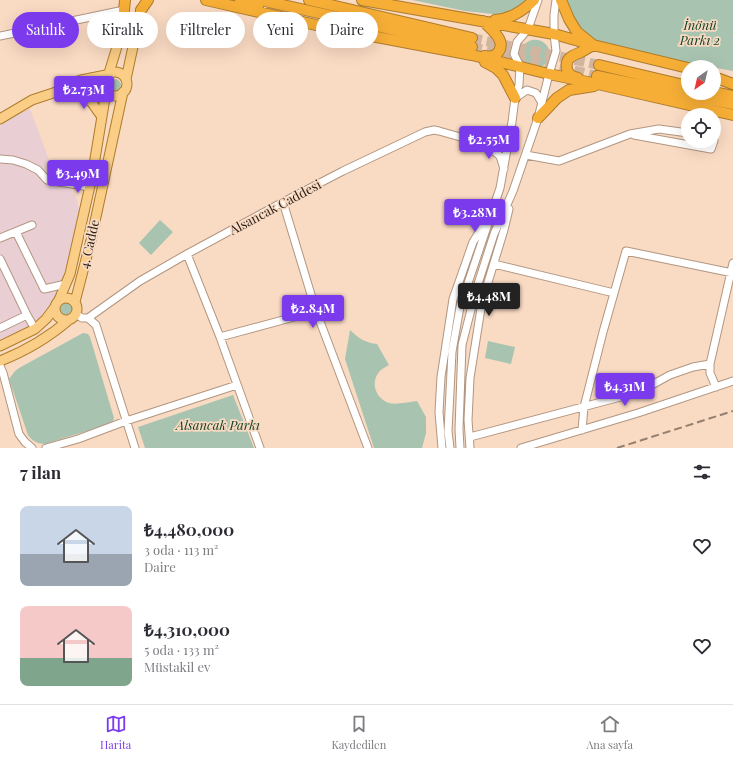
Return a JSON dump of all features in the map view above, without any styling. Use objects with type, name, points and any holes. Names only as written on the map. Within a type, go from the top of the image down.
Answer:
[{"type":"highway","points":[[141,10],[148,0]]},
{"type":"highway","points":[[206,0],[316,25]]},
{"type":"highway","points":[[240,0],[316,24]]},
{"type":"highway","points":[[260,0],[472,47],[492,57],[497,54],[500,49],[501,42],[483,21]]},
{"type":"highway","points":[[309,0],[472,47],[520,66],[549,74],[599,80],[733,115]]},
{"type":"highway","points":[[362,0],[554,34],[592,45],[681,67]]},
{"type":"highway","points":[[483,21],[500,20],[510,17],[524,9],[534,0]]},
{"type":"highway","points":[[561,0],[569,19],[577,32],[592,45]]},
{"type":"highway","points":[[378,35],[472,47],[503,75],[515,98]]},
{"type":"highway","points":[[592,45],[570,57],[567,64],[567,70],[574,77],[599,80],[733,104]]},
{"type":"highway","points":[[599,65],[681,84]]},
{"type":"highway","points":[[721,76],[733,79]]},
{"type":"highway","points":[[538,118],[557,98],[569,90],[582,87],[599,80]]},
{"type":"highway","points":[[721,80],[733,84]]},
{"type":"highway","points":[[721,93],[733,96]]},
{"type":"main road","points":[[105,91],[103,81],[119,40],[124,5]]},
{"type":"main road","points":[[65,89],[80,92],[105,91],[115,96],[123,92],[126,87],[126,80],[141,10]]},
{"type":"main road","points":[[0,118],[32,100],[65,89],[72,83],[81,80],[119,72],[126,80]]},
{"type":"main road","name":"4. Cadde","points":[[0,346],[35,328],[46,319],[57,304],[66,284],[70,274],[97,155],[105,91]]},
{"type":"main road","points":[[80,92],[92,103],[102,118]]},
{"type":"main road","name":"4. Cadde","points":[[75,302],[91,240],[123,92]]},
{"type":"main road","points":[[0,361],[45,338],[73,317],[77,310],[75,302],[72,299],[63,298],[57,304],[56,312],[58,316],[65,320],[73,317]]},
{"type":"street","points":[[450,448],[448,431],[452,352],[460,307],[500,188],[515,98],[519,85],[520,66],[514,54],[517,42],[528,29],[538,0]]},
{"type":"street","points":[[460,448],[459,429],[462,345],[476,290],[494,234],[513,191],[538,118],[556,51],[554,15],[556,0]]},
{"type":"street","points":[[0,36],[124,5]]},
{"type":"street","points":[[515,98],[527,90],[536,93],[542,103]]},
{"type":"street","points":[[485,144],[500,140],[511,129]]},
{"type":"street","points":[[526,155],[559,161],[630,134],[659,129],[681,132]]},
{"type":"street","name":"Alsancak Caddesi","points":[[88,318],[140,281],[187,254],[284,202],[425,132],[434,130],[440,131],[485,144],[500,156],[504,169]]},
{"type":"street","points":[[630,134],[681,143]]},
{"type":"street","points":[[0,159],[13,160],[26,164],[38,170],[47,180],[90,187]]},
{"type":"street","points":[[472,447],[468,420],[470,378],[482,302],[504,230],[513,191]]},
{"type":"street","points":[[284,202],[316,311],[368,448]]},
{"type":"street","points":[[442,448],[439,412],[441,377],[453,299],[473,242],[493,210]]},
{"type":"street","points":[[0,238],[32,225]]},
{"type":"street","points":[[16,232],[44,289],[66,284]]},
{"type":"street","points":[[582,430],[584,407],[626,251],[732,273]]},
{"type":"street","points":[[187,254],[220,337],[260,448]]},
{"type":"street","points":[[0,258],[27,315],[35,328]]},
{"type":"street","points":[[716,387],[710,373],[710,364],[732,273],[733,263]]},
{"type":"street","points":[[494,264],[614,293]]},
{"type":"street","points":[[220,337],[316,311]]},
{"type":"street","points":[[0,328],[27,315]]},
{"type":"street","points":[[73,317],[88,318],[96,325],[135,448]]},
{"type":"street","points":[[470,437],[636,392],[659,382],[670,375],[693,367],[710,364]]},
{"type":"street","points":[[0,366],[19,434],[32,448]]},
{"type":"street","points":[[521,448],[638,413],[733,381]]},
{"type":"street","points":[[46,448],[78,439],[126,421],[237,385]]},
{"type":"shaded area","points":[[30,109],[57,181],[70,189],[76,197],[79,208],[79,219],[57,299],[50,313],[0,348],[0,121]]},
{"type":"green space","points":[[412,0],[526,0],[519,8],[502,15],[465,11]]},
{"type":"green space","name":"İnönü Parkı 2","points":[[567,0],[733,0],[733,71],[721,69],[721,60],[681,60],[681,61],[620,50],[591,40],[574,18]]},
{"type":"green space","points":[[532,40],[543,42],[549,49],[548,59],[541,67],[523,63],[521,52],[523,46],[528,41]]},
{"type":"green space","points":[[117,79],[120,80],[120,90],[113,91],[110,90],[109,83],[110,80]]},
{"type":"green space","points":[[160,220],[173,232],[151,255],[139,243]]},
{"type":"green space","points":[[64,302],[70,302],[74,306],[74,312],[70,316],[64,316],[60,312],[60,306]]},
{"type":"green space","points":[[350,330],[362,340],[377,344],[389,365],[382,369],[376,376],[375,386],[381,398],[392,404],[417,401],[426,417],[426,433],[422,448],[374,448],[345,359]]},
{"type":"green space","points":[[83,333],[88,334],[90,337],[114,418],[113,421],[109,424],[45,444],[38,443],[31,439],[28,435],[9,379],[19,368]]},
{"type":"green space","points":[[488,341],[515,347],[511,364],[485,358]]},
{"type":"green space","name":"Alsancak Parkı","points":[[233,395],[254,448],[145,448],[138,427]]},
{"type":"tunnel","points":[[472,38],[599,65]]},
{"type":"tunnel","points":[[472,47],[597,76]]},
{"type":"railway","points":[[617,448],[733,411]]}]
